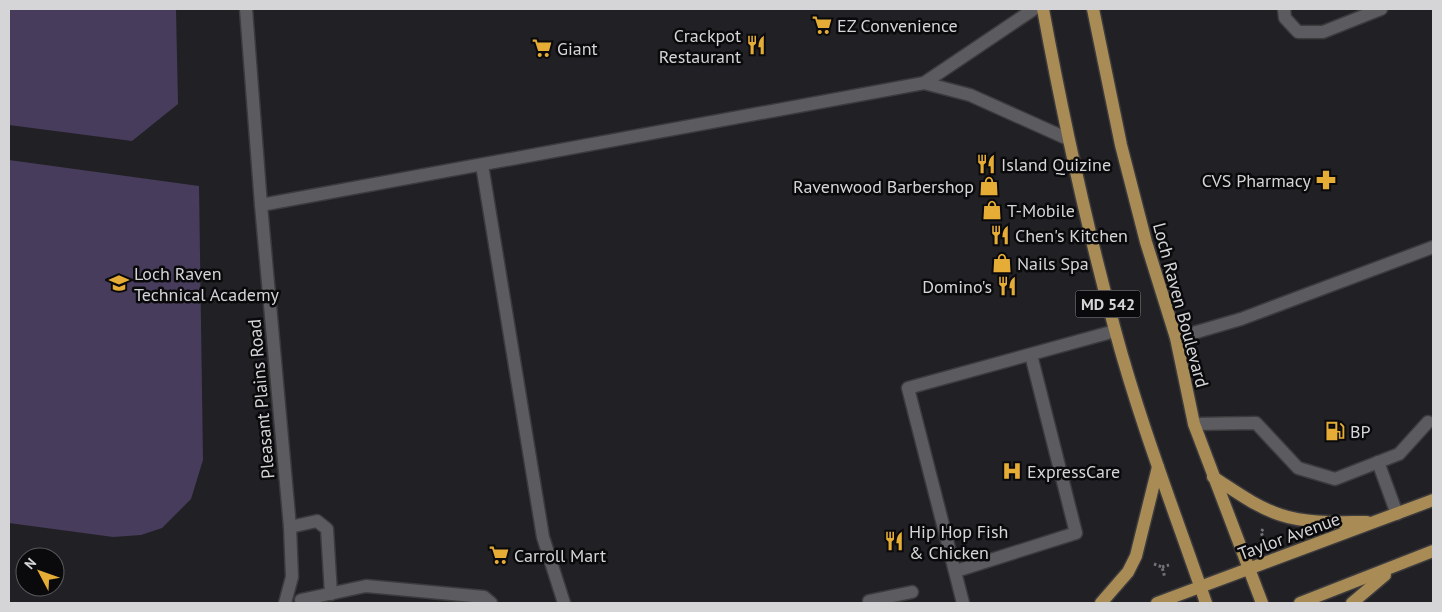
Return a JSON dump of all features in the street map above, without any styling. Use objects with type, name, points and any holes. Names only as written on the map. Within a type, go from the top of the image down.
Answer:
[{"type":"main road","name":"MD 542","points":[[1043,9],[1068,139],[1115,331],[1158,467],[1206,603]]},
{"type":"main road","name":"Loch Raven Boulevard","points":[[1093,9],[1121,145],[1176,338],[1194,424],[1262,603]]},
{"type":"main road","points":[[1101,603],[1128,572],[1136,556],[1158,467]]},
{"type":"main road","points":[[1214,477],[1252,502],[1282,516],[1312,521],[1374,522]]},
{"type":"main road","name":"Taylor Avenue","points":[[1157,603],[1433,500]]},
{"type":"main road","points":[[1300,603],[1433,551]]},
{"type":"main road","points":[[1352,603],[1377,580],[1411,560]]},
{"type":"street","name":"Pleasant Plains Road","points":[[246,9],[261,206],[290,527],[292,576],[285,603]]},
{"type":"street","points":[[261,206],[924,83],[1034,9]]},
{"type":"street","points":[[1284,9],[1285,18],[1298,32],[1323,32],[1381,9]]},
{"type":"street","points":[[924,83],[970,95],[1068,139]]},
{"type":"street","points":[[482,165],[543,537],[564,603]]},
{"type":"street","points":[[1176,338],[1241,319],[1433,247]]},
{"type":"street","points":[[963,603],[908,388],[1115,331]]},
{"type":"street","points":[[956,571],[1076,533],[1031,355]]},
{"type":"street","points":[[1194,424],[1256,422],[1298,468],[1335,479],[1399,454],[1428,422]]},
{"type":"street","points":[[1378,462],[1397,514]]},
{"type":"street","points":[[290,527],[317,521],[328,529],[331,594]]},
{"type":"street","name":"Pleasant Plains Road","points":[[292,576],[302,602]]},
{"type":"street","points":[[302,602],[366,586],[430,597],[484,597],[491,603]]},
{"type":"street","points":[[870,603],[869,601],[912,592]]},
{"type":"path","points":[[1264,540],[1262,532],[1265,526]]},
{"type":"path","points":[[1146,561],[1162,567],[1169,565]]},
{"type":"path","points":[[1162,567],[1165,578]]},
{"type":"shaded area","points":[[9,9],[176,9],[178,104],[132,141],[9,125]]},
{"type":"shaded area","points":[[9,160],[199,186],[203,460],[191,499],[162,528],[141,535],[113,537],[9,523]]},
{"type":"place","name":"EZ Convenience","points":[[822,25]]},
{"type":"place","name":"Crackpot Restaurant","points":[[756,45]]},
{"type":"place","name":"Giant","points":[[542,48]]},
{"type":"place","name":"Island Quizine","points":[[986,164]]},
{"type":"place","name":"CVS Pharmacy","points":[[1326,180]]},
{"type":"place","name":"Ravenwood Barbershop","points":[[989,186]]},
{"type":"place","name":"T-Mobile","points":[[992,210]]},
{"type":"place","name":"Chen's Kitchen","points":[[1000,235]]},
{"type":"place","name":"Nails Spa","points":[[1002,263]]},
{"type":"place","name":"Loch Raven Technical Academy","points":[[119,283]]},
{"type":"place","name":"Domino's","points":[[1007,286]]},
{"type":"place","name":"BP","points":[[1335,431]]},
{"type":"place","name":"ExpressCare","points":[[1012,471]]},
{"type":"place","name":"Hip Hop Fish & Chicken","points":[[894,541]]},
{"type":"place","name":"Carroll Mart","points":[[499,555]]}]
